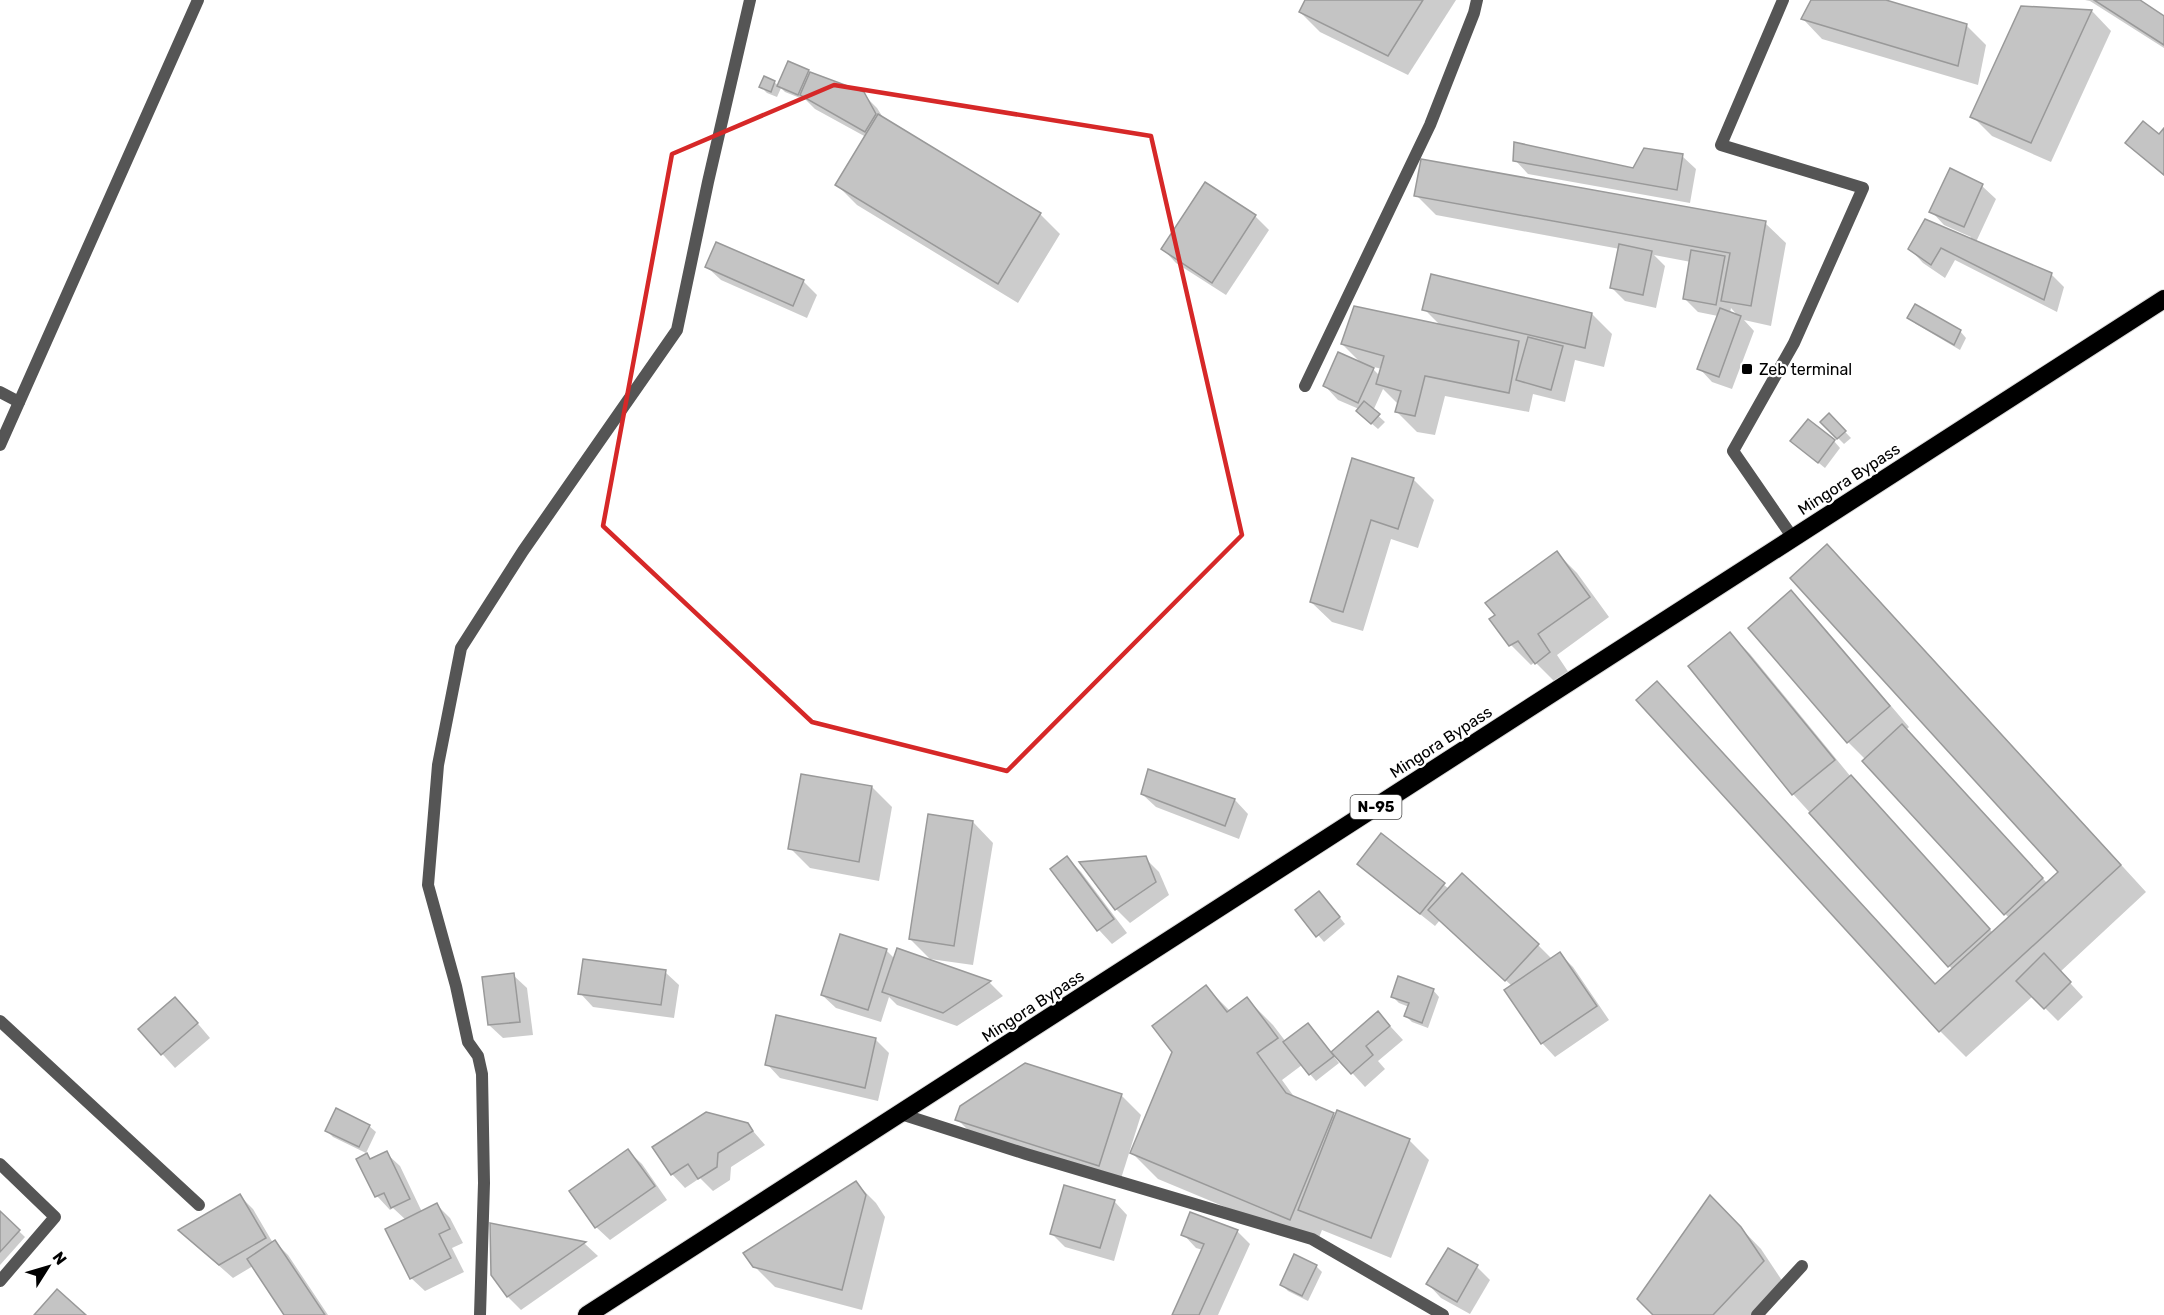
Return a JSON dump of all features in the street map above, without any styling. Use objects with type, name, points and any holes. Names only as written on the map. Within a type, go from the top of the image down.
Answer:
[{"type":"highway","name":"Mingora Bypass","points":[[587,1315],[2164,299]]},
{"type":"street","points":[[0,445],[198,0]]},
{"type":"street","points":[[480,1315],[484,1183],[482,1074],[478,1056],[468,1042],[456,986],[428,885],[438,765],[461,648],[523,551],[677,330],[750,0]]},
{"type":"street","points":[[1305,386],[1430,125],[1477,0]]},
{"type":"street","points":[[1783,0],[1721,145],[1863,188],[1794,343],[1733,451],[1793,538]]},
{"type":"street","points":[[0,392],[19,402]]},
{"type":"street","points":[[0,1022],[199,1205]]},
{"type":"street","points":[[901,1114],[1026,1154],[1312,1239],[1443,1315]]},
{"type":"street","points":[[0,1164],[55,1217],[0,1281]]},
{"type":"street","points":[[1757,1315],[1802,1266]]},
{"type":"highlighted area","points":[[834,85],[1151,136],[1242,535],[1007,771],[812,722],[603,526],[672,154]]},
{"type":"building","points":[[1305,0],[1423,0],[1388,56],[1299,12]]},
{"type":"building","points":[[1811,0],[1886,0],[1967,24],[1958,66],[1801,19]]},
{"type":"building","points":[[2094,0],[2140,0],[2164,16],[2164,45]]},
{"type":"building","points":[[2021,6],[2092,10],[2031,143],[1970,117]]},
{"type":"building","points":[[788,61],[809,70],[798,95],[777,86]]},
{"type":"building","points":[[810,72],[864,92],[876,114],[865,132],[800,95]]},
{"type":"building","points":[[764,76],[775,81],[771,92],[759,87]]},
{"type":"building","points":[[878,114],[1041,213],[998,284],[835,185]]},
{"type":"building","points":[[2143,121],[2159,134],[2164,128],[2164,175],[2125,143]]},
{"type":"building","points":[[1514,142],[1633,168],[1644,148],[1683,154],[1677,190],[1513,161]]},
{"type":"building","points":[[1421,159],[1766,221],[1751,306],[1721,301],[1730,253],[1414,196]]},
{"type":"building","points":[[1950,168],[1983,184],[1964,227],[1929,212]]},
{"type":"building","points":[[1205,182],[1256,215],[1212,283],[1161,249]]},
{"type":"building","points":[[1925,219],[2052,273],[2044,300],[1941,248],[1931,265],[1908,249]]},
{"type":"building","points":[[716,242],[804,280],[793,306],[705,267]]},
{"type":"building","points":[[1619,244],[1652,251],[1643,295],[1610,288]]},
{"type":"building","points":[[1691,250],[1725,256],[1716,305],[1683,299]]},
{"type":"building","points":[[1431,274],[1592,313],[1585,348],[1422,310]]},
{"type":"building","points":[[1915,304],[1961,330],[1954,345],[1907,318]]},
{"type":"building","points":[[1354,306],[1519,341],[1509,393],[1425,376],[1415,416],[1395,412],[1401,391],[1376,384],[1384,356],[1341,344]]},
{"type":"building","points":[[1720,308],[1741,316],[1719,377],[1697,369]]},
{"type":"building","points":[[1528,337],[1563,346],[1551,390],[1516,380]]},
{"type":"building","points":[[1338,352],[1374,368],[1358,403],[1323,386]]},
{"type":"building","points":[[1364,401],[1380,414],[1371,424],[1356,411]]},
{"type":"building","points":[[1829,413],[1846,431],[1837,439],[1820,422]]},
{"type":"building","points":[[1808,419],[1835,440],[1818,463],[1790,441]]},
{"type":"building","points":[[1352,458],[1414,478],[1398,529],[1371,520],[1343,612],[1310,602]]},
{"type":"building","points":[[1827,544],[2121,865],[1939,1032],[1636,700],[1657,681],[1935,984],[2058,872],[1790,578]]},
{"type":"building","points":[[1557,551],[1590,597],[1538,634],[1550,652],[1535,664],[1518,641],[1509,646],[1489,619],[1495,615],[1485,603]]},
{"type":"building","points":[[1791,590],[1890,706],[1847,743],[1748,628]]},
{"type":"building","points":[[1730,632],[1835,760],[1792,795],[1688,666]]},
{"type":"building","points":[[1902,724],[2043,878],[2004,915],[1862,761]]},
{"type":"building","points":[[1148,769],[1235,799],[1225,826],[1141,794]]},
{"type":"building","points":[[801,774],[872,786],[859,862],[788,849]]},
{"type":"building","points":[[1851,775],[1990,929],[1948,967],[1809,813]]},
{"type":"building","points":[[928,814],[973,821],[954,946],[909,939]]},
{"type":"building","points":[[1381,833],[1445,883],[1420,914],[1357,864]]},
{"type":"building","points":[[1067,856],[1114,919],[1097,931],[1050,869]]},
{"type":"building","points":[[1146,856],[1156,882],[1115,910],[1079,862]]},
{"type":"building","points":[[1462,873],[1539,944],[1505,981],[1428,910]]},
{"type":"building","points":[[1319,891],[1340,917],[1316,937],[1295,910]]},
{"type":"building","points":[[840,934],[887,949],[868,1010],[821,995]]},
{"type":"building","points":[[897,948],[991,981],[943,1013],[882,992]]},
{"type":"building","points":[[1560,952],[1597,1006],[1541,1044],[1504,990]]},
{"type":"building","points":[[2044,953],[2071,982],[2044,1009],[2016,981]]},
{"type":"building","points":[[583,959],[666,970],[661,1005],[578,994]]},
{"type":"building","points":[[514,973],[520,1022],[488,1025],[482,977]]},
{"type":"building","points":[[1398,976],[1434,989],[1422,1023],[1404,1016],[1409,1003],[1391,997]]},
{"type":"building","points":[[1206,985],[1227,1012],[1247,997],[1278,1038],[1257,1053],[1286,1093],[1334,1113],[1290,1220],[1130,1153],[1172,1052],[1152,1026]]},
{"type":"building","points":[[175,997],[198,1023],[161,1055],[138,1029]]},
{"type":"building","points":[[1378,1011],[1390,1026],[1366,1046],[1373,1055],[1351,1074],[1331,1052]]},
{"type":"building","points":[[776,1015],[876,1038],[865,1088],[765,1065]]},
{"type":"building","points":[[1308,1023],[1334,1056],[1309,1075],[1283,1042]]},
{"type":"building","points":[[1025,1063],[1122,1094],[1099,1166],[955,1120],[960,1106]]},
{"type":"building","points":[[336,1108],[370,1125],[359,1147],[325,1131]]},
{"type":"building","points":[[1337,1110],[1410,1139],[1371,1238],[1298,1210]]},
{"type":"building","points":[[706,1112],[748,1123],[753,1131],[718,1153],[717,1167],[698,1179],[688,1164],[671,1175],[652,1147]]},
{"type":"building","points":[[628,1149],[655,1186],[595,1228],[569,1191]]},
{"type":"building","points":[[387,1151],[410,1199],[391,1208],[384,1193],[375,1197],[356,1159],[367,1153],[370,1159]]},
{"type":"building","points":[[856,1181],[866,1195],[842,1290],[753,1267],[743,1253]]},
{"type":"building","points":[[1064,1185],[1115,1200],[1100,1248],[1050,1234]]},
{"type":"building","points":[[240,1194],[266,1238],[219,1265],[178,1230]]},
{"type":"building","points":[[1710,1195],[1741,1227],[1764,1261],[1713,1315],[1653,1315],[1637,1299]]},
{"type":"building","points":[[437,1203],[450,1229],[439,1234],[451,1258],[410,1279],[385,1229]]},
{"type":"building","points":[[0,1211],[20,1230],[0,1252]]},
{"type":"building","points":[[1190,1212],[1238,1230],[1199,1315],[1172,1315],[1204,1244],[1181,1235]]},
{"type":"building","points":[[490,1223],[586,1242],[507,1297],[491,1275]]},
{"type":"building","points":[[275,1240],[325,1315],[284,1315],[247,1259]]},
{"type":"building","points":[[1448,1248],[1478,1265],[1457,1302],[1426,1284]]},
{"type":"building","points":[[1294,1254],[1317,1265],[1302,1296],[1280,1285]]},
{"type":"building","points":[[57,1289],[86,1315],[34,1315]]},
{"type":"place","name":"Zeb terminal","points":[[1747,369]]}]
